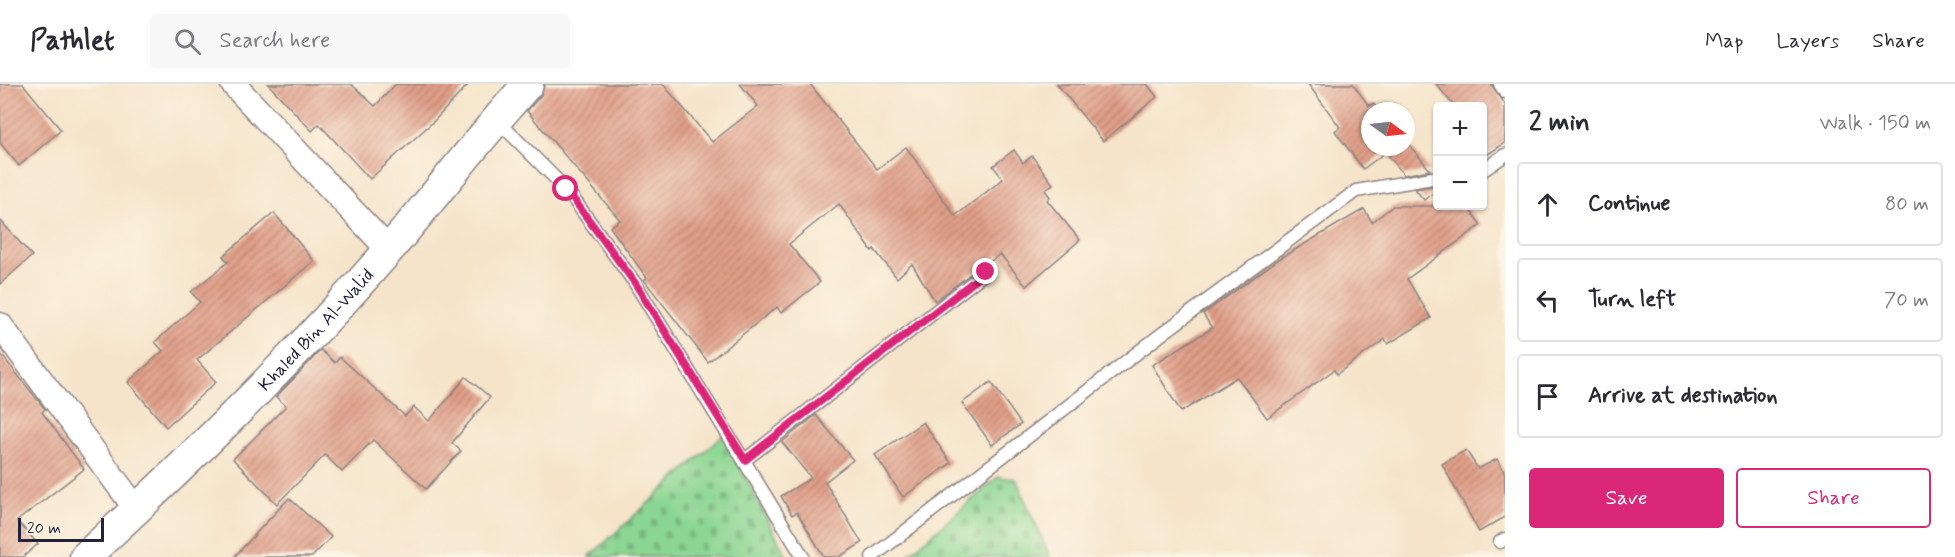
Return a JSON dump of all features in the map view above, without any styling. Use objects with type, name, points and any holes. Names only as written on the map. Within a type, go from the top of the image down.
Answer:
[{"type":"street","points":[[232,84],[389,250]]},
{"type":"street","name":"Khaled Bin Al-Walid","points":[[85,557],[137,510],[303,345],[389,250],[496,119],[528,84]]},
{"type":"street","points":[[0,325],[137,510]]},
{"type":"lane","points":[[1500,84],[1505,92]]},
{"type":"lane","points":[[496,119],[566,189],[635,283],[803,557]]},
{"type":"lane","points":[[1487,168],[1505,155]]},
{"type":"lane","points":[[872,557],[1163,333],[1356,191],[1433,178]]},
{"type":"lane","points":[[745,460],[986,272]]},
{"type":"green space","points":[[723,435],[787,557],[589,557]]},
{"type":"green space","points":[[998,477],[1016,479],[1050,557],[906,557]]},
{"type":"building","points":[[0,84],[23,84],[61,130],[19,166],[0,143]]},
{"type":"building","points":[[268,84],[351,84],[375,106],[396,84],[469,84],[434,121],[370,179],[319,124],[312,131]]},
{"type":"building","points":[[545,84],[663,84],[712,142],[758,106],[740,84],[810,84],[877,169],[906,147],[955,216],[1003,179],[993,166],[1014,150],[1023,163],[1032,156],[1053,184],[1045,190],[1050,197],[1047,200],[1080,240],[1026,286],[1000,254],[935,301],[912,264],[897,278],[874,249],[872,251],[839,204],[789,244],[820,282],[781,313],[777,307],[708,362],[644,280],[647,278],[610,227],[620,220],[527,111],[541,95]]},
{"type":"building","points":[[1057,84],[1147,84],[1157,97],[1103,141]]},
{"type":"building","points":[[1308,84],[1353,84],[1366,102],[1361,102],[1361,156],[1381,156],[1363,169],[1335,131],[1340,127]]},
{"type":"building","points":[[1436,84],[1491,84],[1505,104],[1505,143],[1487,155],[1487,102],[1451,102]]},
{"type":"building","points":[[1415,152],[1430,170],[1404,175],[1389,156],[1415,156]]},
{"type":"building","points":[[1433,186],[1433,193],[1424,200],[1415,189]]},
{"type":"building","points":[[1393,206],[1433,206],[1433,210],[1470,210],[1481,225],[1407,279],[1431,318],[1388,344],[1385,339],[1337,374],[1334,370],[1267,418],[1237,377],[1181,412],[1152,365],[1212,328],[1203,314],[1279,259],[1364,209],[1372,222]]},
{"type":"building","points":[[274,213],[314,261],[197,360],[216,382],[166,427],[128,382],[163,351],[155,342],[200,302],[191,292],[228,262],[223,256]]},
{"type":"building","points":[[0,220],[32,256],[0,284]]},
{"type":"building","points":[[321,350],[335,363],[340,357],[405,416],[414,407],[429,421],[466,377],[490,397],[452,443],[461,451],[426,489],[373,440],[342,472],[325,455],[277,504],[233,459],[286,406],[276,397]]},
{"type":"building","points":[[0,353],[45,409],[42,412],[84,469],[17,521],[38,544],[23,557],[0,557]]},
{"type":"building","points":[[991,382],[1021,424],[992,445],[962,403]]},
{"type":"building","points":[[816,415],[853,460],[825,482],[862,543],[839,557],[824,557],[797,512],[792,515],[781,496],[811,478],[782,442]]},
{"type":"building","points":[[923,422],[951,463],[903,497],[875,455]]},
{"type":"building","points":[[1466,450],[1478,469],[1497,459],[1505,474],[1505,517],[1479,532],[1442,464]]},
{"type":"building","points":[[289,498],[331,537],[312,557],[234,557]]},
{"type":"route","points":[[566,189],[635,283],[745,460],[986,272]]}]
